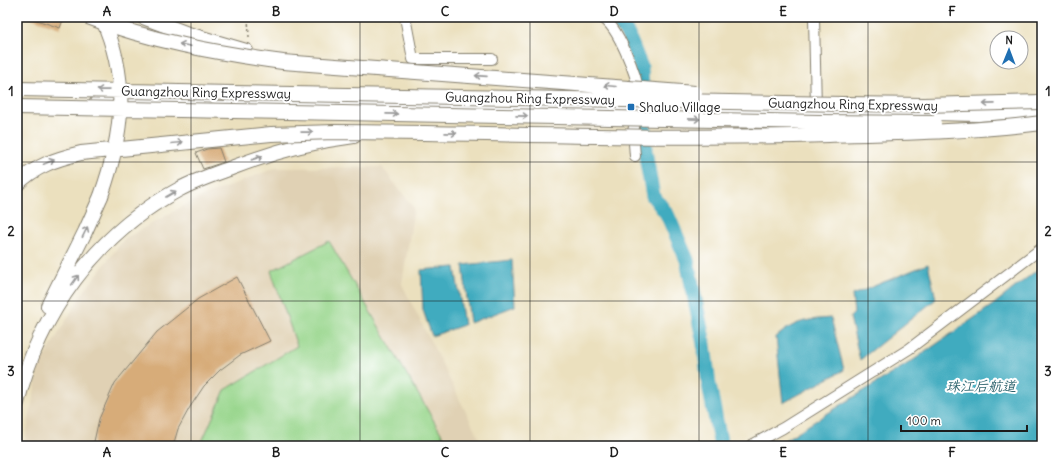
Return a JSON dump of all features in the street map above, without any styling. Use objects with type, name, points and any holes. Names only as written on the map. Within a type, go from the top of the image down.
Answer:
[{"type":"highway","points":[[88,17],[172,42],[237,55],[297,63],[516,78],[844,104]]},
{"type":"highway","points":[[17,382],[26,356],[44,315],[92,218],[103,190],[114,153],[121,114],[120,83],[115,54],[101,17]]},
{"type":"highway","points":[[143,17],[206,40],[260,54],[316,63],[421,72]]},
{"type":"highway","name":"Guangzhou Ring Expressway","points":[[17,89],[844,104],[991,104],[1042,102]]},
{"type":"highway","name":"Guangzhou Ring Expressway","points":[[17,107],[819,122],[967,123],[1042,121]]},
{"type":"highway","points":[[17,184],[30,172],[45,164],[61,158],[92,152],[287,133],[428,132],[662,137],[775,137],[966,131],[1042,121]]},
{"type":"highway","points":[[17,403],[26,373],[39,340],[54,310],[66,292],[82,269],[106,243],[132,220],[150,207],[177,190],[201,179],[282,150],[364,135],[428,132]]},
{"type":"street","points":[[405,17],[413,59],[492,60]]},
{"type":"street","points":[[602,17],[612,26],[619,38],[638,85],[639,108],[634,132],[635,156]]},
{"type":"street","points":[[814,17],[816,112]]},
{"type":"street","points":[[17,102],[136,101],[219,104],[379,103],[978,116],[1042,112]]},
{"type":"street","points":[[750,446],[789,424],[908,349],[1042,248]]},
{"type":"path","points":[[248,17],[249,37]]},
{"type":"shaded area","points":[[382,167],[414,208],[402,284],[483,446],[24,446],[39,366],[82,294],[124,239],[194,200],[275,168]]},
{"type":"green space","points":[[329,241],[445,440],[435,446],[200,446],[225,390],[297,346],[271,271]]},
{"type":"water","points":[[512,260],[515,306],[470,323],[463,265]]},
{"type":"water","points":[[928,264],[936,299],[860,360],[850,317],[854,313],[852,295]]},
{"type":"water","name":"珠江后航道","points":[[1042,266],[1042,446],[775,446],[915,359],[994,304]]},
{"type":"water","points":[[455,267],[464,325],[432,336],[423,310],[421,270]]},
{"type":"water","points":[[831,318],[844,370],[783,403],[776,337],[783,331],[796,324],[814,319]]},
{"type":"building","points":[[31,17],[64,17],[60,28]]},
{"type":"building","points":[[219,148],[224,162],[203,169],[196,153],[207,149]]},
{"type":"building","points":[[237,277],[270,341],[240,355],[220,370],[204,386],[178,429],[173,446],[93,446],[99,419],[115,383],[157,332],[198,299]]},
{"type":"waterway","points":[[616,17],[628,35],[641,67],[645,151],[653,196],[667,214],[687,260],[704,344],[709,385],[721,446]]},
{"type":"place","name":"Shaluo Village","points":[[631,107]]}]
